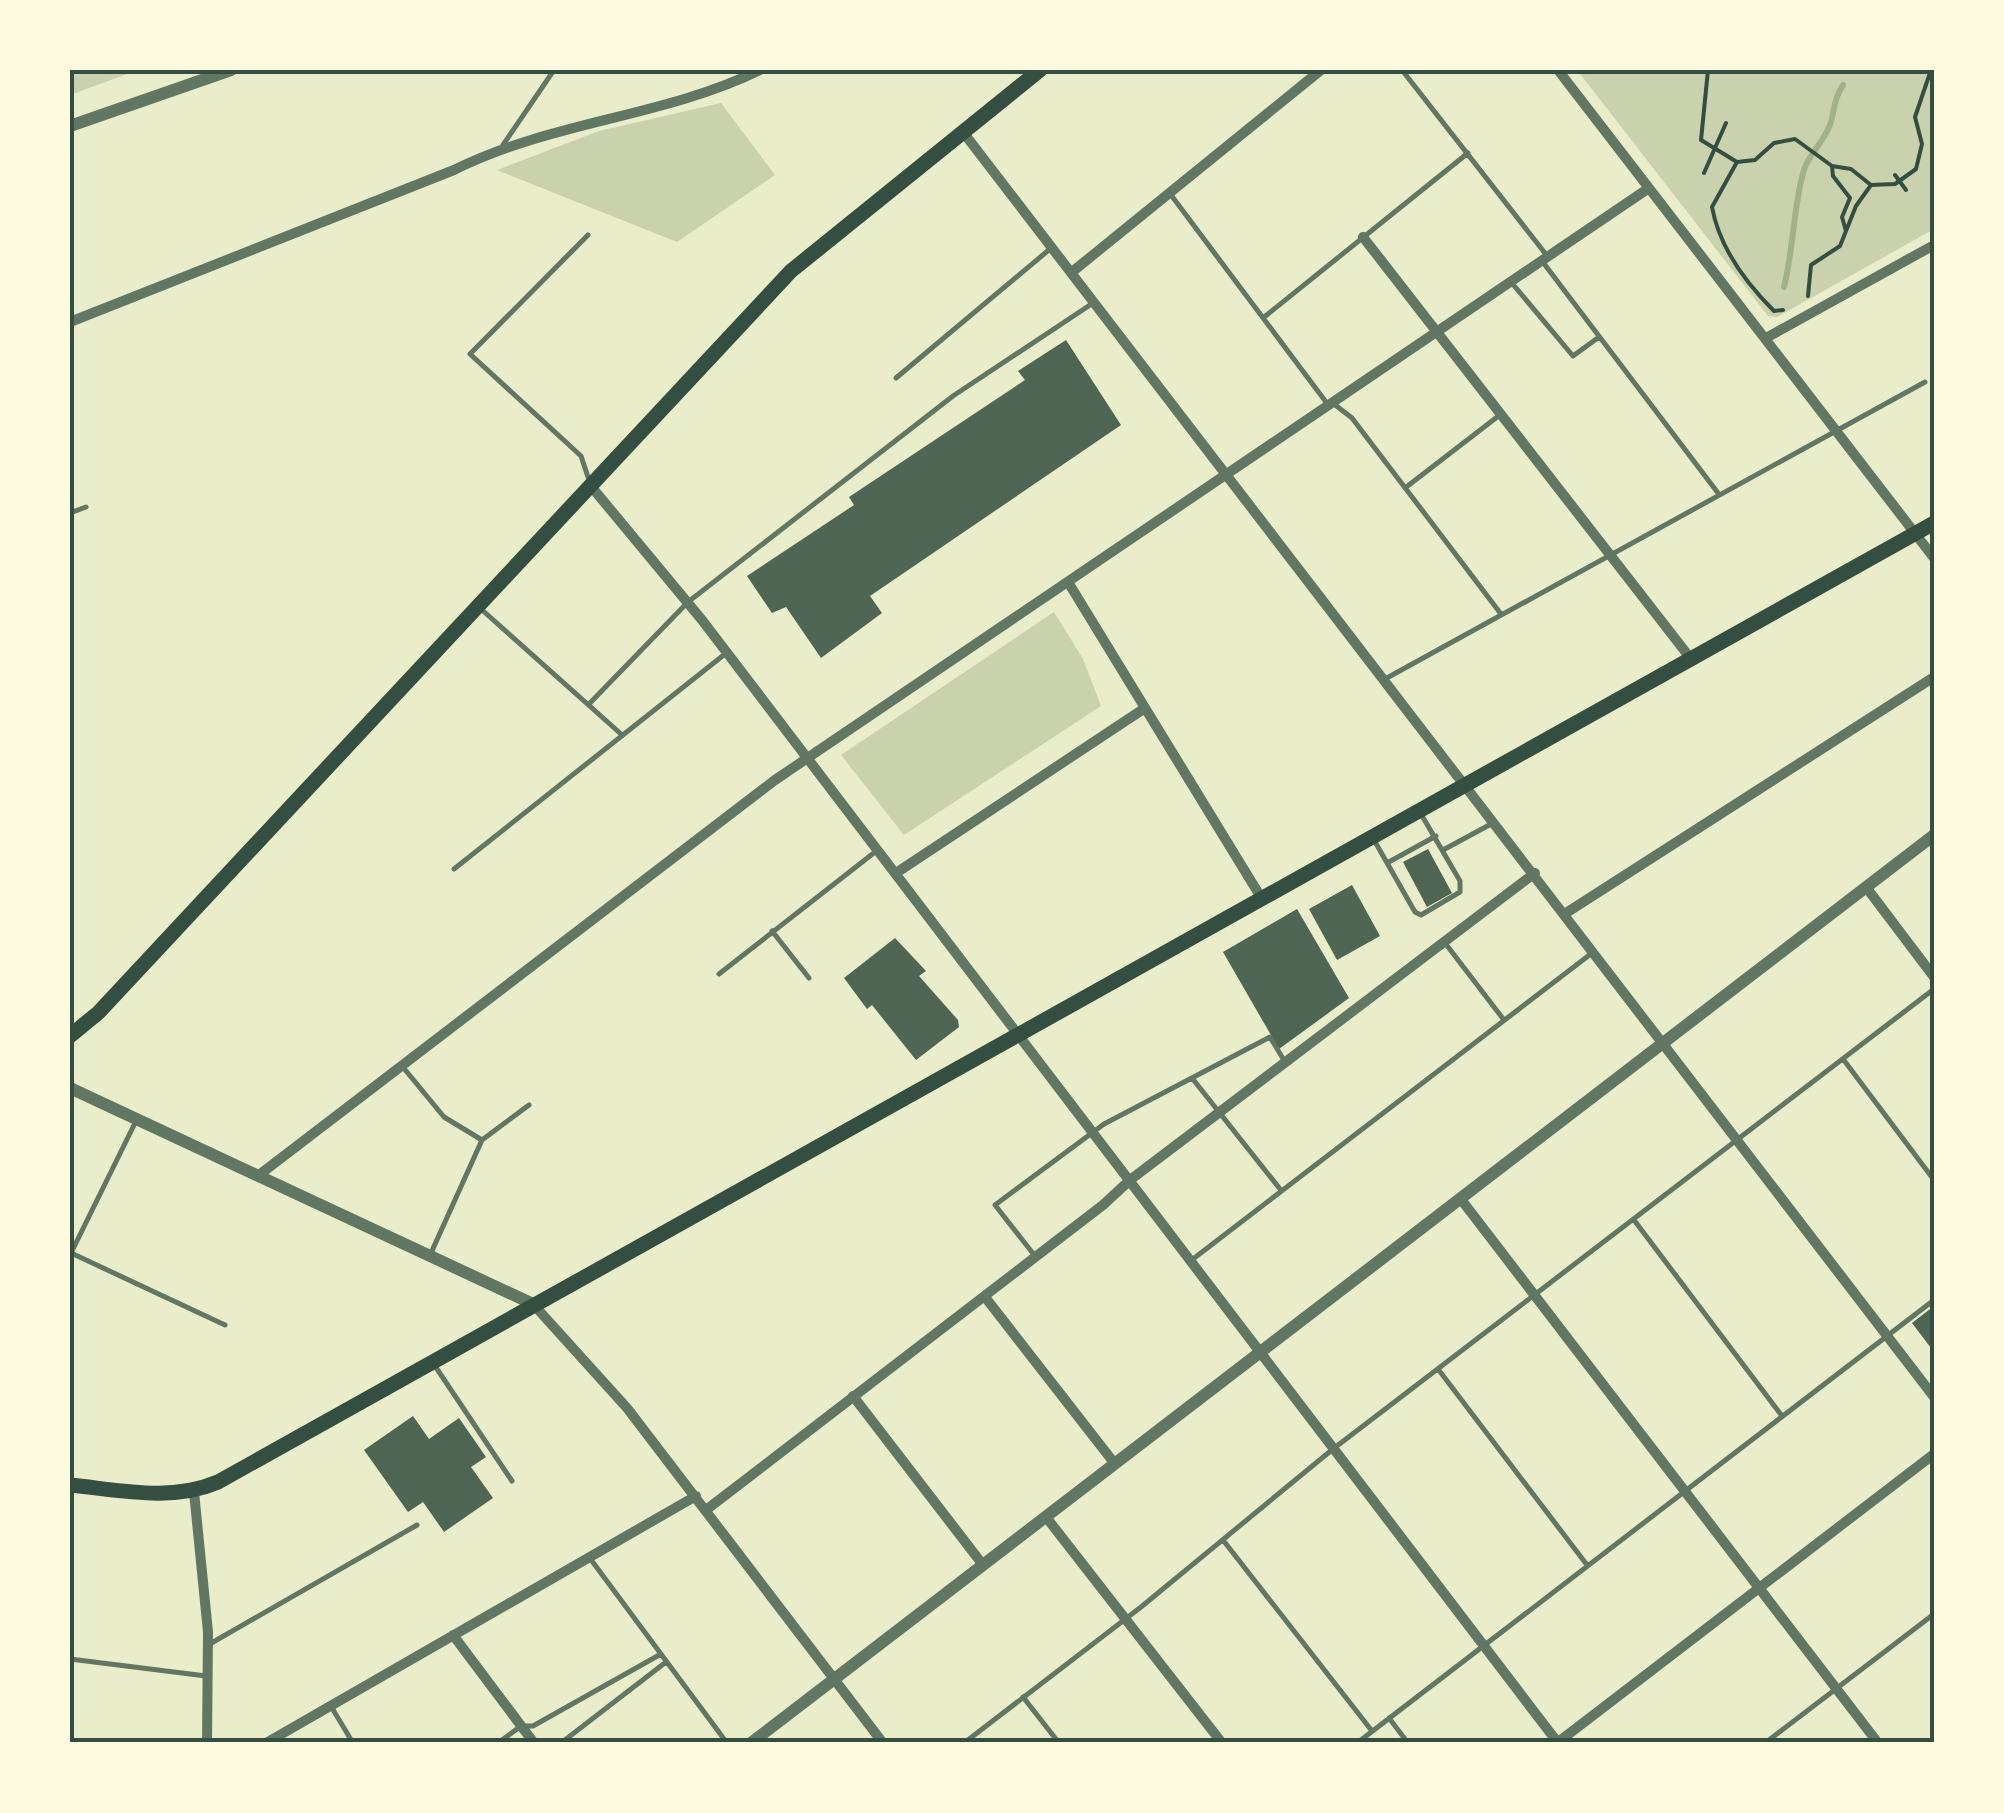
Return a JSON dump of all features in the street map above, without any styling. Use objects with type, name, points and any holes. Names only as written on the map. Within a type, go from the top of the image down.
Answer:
[{"type":"main road","points":[[70,1036],[98,1013],[791,271],[1040,70]]},
{"type":"main road","points":[[70,1485],[165,1494],[194,1492],[1934,522]]},
{"type":"street","points":[[70,126],[230,70]]},
{"type":"street","points":[[70,322],[454,170],[503,146],[703,94],[760,70]]},
{"type":"street","points":[[1072,272],[1321,70]]},
{"type":"street","points":[[1558,70],[1934,558]]},
{"type":"street","points":[[963,132],[1934,1397]]},
{"type":"street","points":[[259,1176],[808,758],[1649,188]]},
{"type":"street","points":[[1363,237],[1690,659]]},
{"type":"street","points":[[1766,338],[1934,245]]},
{"type":"street","points":[[590,485],[727,652],[1557,1743],[1934,1454]]},
{"type":"street","points":[[1068,582],[1262,899]]},
{"type":"street","points":[[1566,913],[1934,677]]},
{"type":"street","points":[[896,873],[1145,708]]},
{"type":"street","points":[[756,1741],[1934,835]]},
{"type":"street","points":[[706,1510],[1036,1257],[1130,1180],[1535,874]]},
{"type":"street","points":[[1866,887],[1934,977]]},
{"type":"street","points":[[70,1088],[533,1304],[627,1408],[883,1743]]},
{"type":"street","points":[[1460,1198],[1878,1743]]},
{"type":"street","points":[[985,1296],[1115,1464]]},
{"type":"street","points":[[853,1396],[983,1565]]},
{"type":"street","points":[[194,1492],[208,1646],[208,1743]]},
{"type":"street","points":[[266,1743],[696,1496]]},
{"type":"street","points":[[1046,1516],[1222,1743]]},
{"type":"street","points":[[453,1635],[534,1743]]},
{"type":"lane","points":[[503,146],[554,70]]},
{"type":"lane","points":[[1402,70],[1468,153],[1599,337],[1718,493]]},
{"type":"lane","points":[[1263,318],[1468,153]]},
{"type":"lane","points":[[1169,193],[1332,405],[1352,418],[1501,614]]},
{"type":"lane","points":[[588,235],[470,354],[581,456],[590,485]]},
{"type":"lane","points":[[896,378],[1052,247]]},
{"type":"lane","points":[[1512,282],[1573,356],[1599,337]]},
{"type":"lane","points":[[589,704],[688,602],[953,396],[1096,301]]},
{"type":"lane","points":[[1385,679],[1808,442],[1838,433],[1924,382]]},
{"type":"lane","points":[[1405,488],[1501,414]]},
{"type":"lane","points":[[70,513],[86,506]]},
{"type":"lane","points":[[477,605],[621,734]]},
{"type":"lane","points":[[454,869],[727,652]]},
{"type":"lane","points":[[1372,838],[1415,912],[1421,915],[1460,892],[1460,880],[1420,811]]},
{"type":"lane","points":[[1443,850],[1496,822]]},
{"type":"lane","points":[[1387,863],[1436,836]]},
{"type":"lane","points":[[718,974],[878,850]]},
{"type":"lane","points":[[772,930],[809,978]]},
{"type":"lane","points":[[1444,942],[1504,1020]]},
{"type":"lane","points":[[1191,1261],[1595,951]]},
{"type":"lane","points":[[964,1743],[1126,1619],[1333,1449],[1934,989]]},
{"type":"lane","points":[[1036,1257],[995,1204],[1092,1132],[1270,1037],[1285,1062]]},
{"type":"lane","points":[[1843,1059],[1934,1180]]},
{"type":"lane","points":[[402,1066],[444,1116],[482,1140]]},
{"type":"lane","points":[[1192,1078],[1280,1189]]},
{"type":"lane","points":[[430,1255],[482,1140],[529,1105]]},
{"type":"lane","points":[[137,1118],[71,1254],[225,1325]]},
{"type":"lane","points":[[1634,1220],[1782,1416]]},
{"type":"lane","points":[[1360,1742],[1934,1300]]},
{"type":"lane","points":[[432,1360],[512,1480]]},
{"type":"lane","points":[[1438,1370],[1588,1565]]},
{"type":"lane","points":[[208,1646],[417,1525]]},
{"type":"lane","points":[[1223,1540],[1372,1731]]},
{"type":"lane","points":[[589,1557],[727,1743]]},
{"type":"lane","points":[[1765,1743],[1934,1614]]},
{"type":"lane","points":[[498,1743],[521,1726],[533,1726],[661,1654]]},
{"type":"lane","points":[[70,1659],[208,1676]]},
{"type":"lane","points":[[561,1743],[666,1662]]},
{"type":"lane","points":[[1023,1698],[1059,1743]]},
{"type":"lane","points":[[331,1706],[353,1743]]},
{"type":"lane","points":[[1389,1718],[1408,1743]]},
{"type":"path","points":[[1708,70],[1701,140],[1737,162],[1755,160],[1774,143],[1794,139],[1812,148],[1832,166],[1852,169],[1870,184],[1897,183],[1916,169],[1922,157],[1916,117],[1931,71],[1914,70]]},
{"type":"path","points":[[1704,173],[1726,123]]},
{"type":"path","points":[[1737,162],[1712,207],[1714,222],[1722,243],[1774,311],[1808,296],[1811,265],[1840,246],[1870,184]]},
{"type":"path","points":[[1832,166],[1834,176],[1850,198],[1842,217],[1846,231]]},
{"type":"path","points":[[1895,174],[1897,183],[1906,190]]},
{"type":"green space","points":[[70,70],[138,70],[70,95]]},
{"type":"green space","points":[[1577,70],[1934,70],[1934,229],[1777,317],[1768,316]]},
{"type":"green space","points":[[721,103],[775,175],[677,242],[497,170],[599,131]]},
{"type":"green space","points":[[1054,612],[1083,659],[1101,706],[904,835],[841,755]]},
{"type":"building","points":[[1066,340],[1121,425],[870,596],[882,613],[821,658],[786,607],[772,613],[747,576],[854,505],[849,497],[1025,380],[1018,371]]},
{"type":"building","points":[[1428,849],[1452,893],[1427,907],[1403,862]]},
{"type":"building","points":[[1352,885],[1380,936],[1337,960],[1309,909]]},
{"type":"building","points":[[1297,909],[1349,998],[1279,1049],[1223,952]]},
{"type":"building","points":[[895,938],[926,971],[919,976],[958,1020],[959,1027],[916,1060],[872,1005],[867,1009],[844,978]]},
{"type":"building","points":[[1934,1306],[1934,1352],[1912,1323]]},
{"type":"building","points":[[413,1416],[429,1439],[459,1418],[486,1457],[471,1467],[493,1498],[444,1532],[423,1502],[408,1512],[364,1450]]},
{"type":"waterway","points":[[1784,287],[1804,170],[1829,129],[1843,85]]}]
